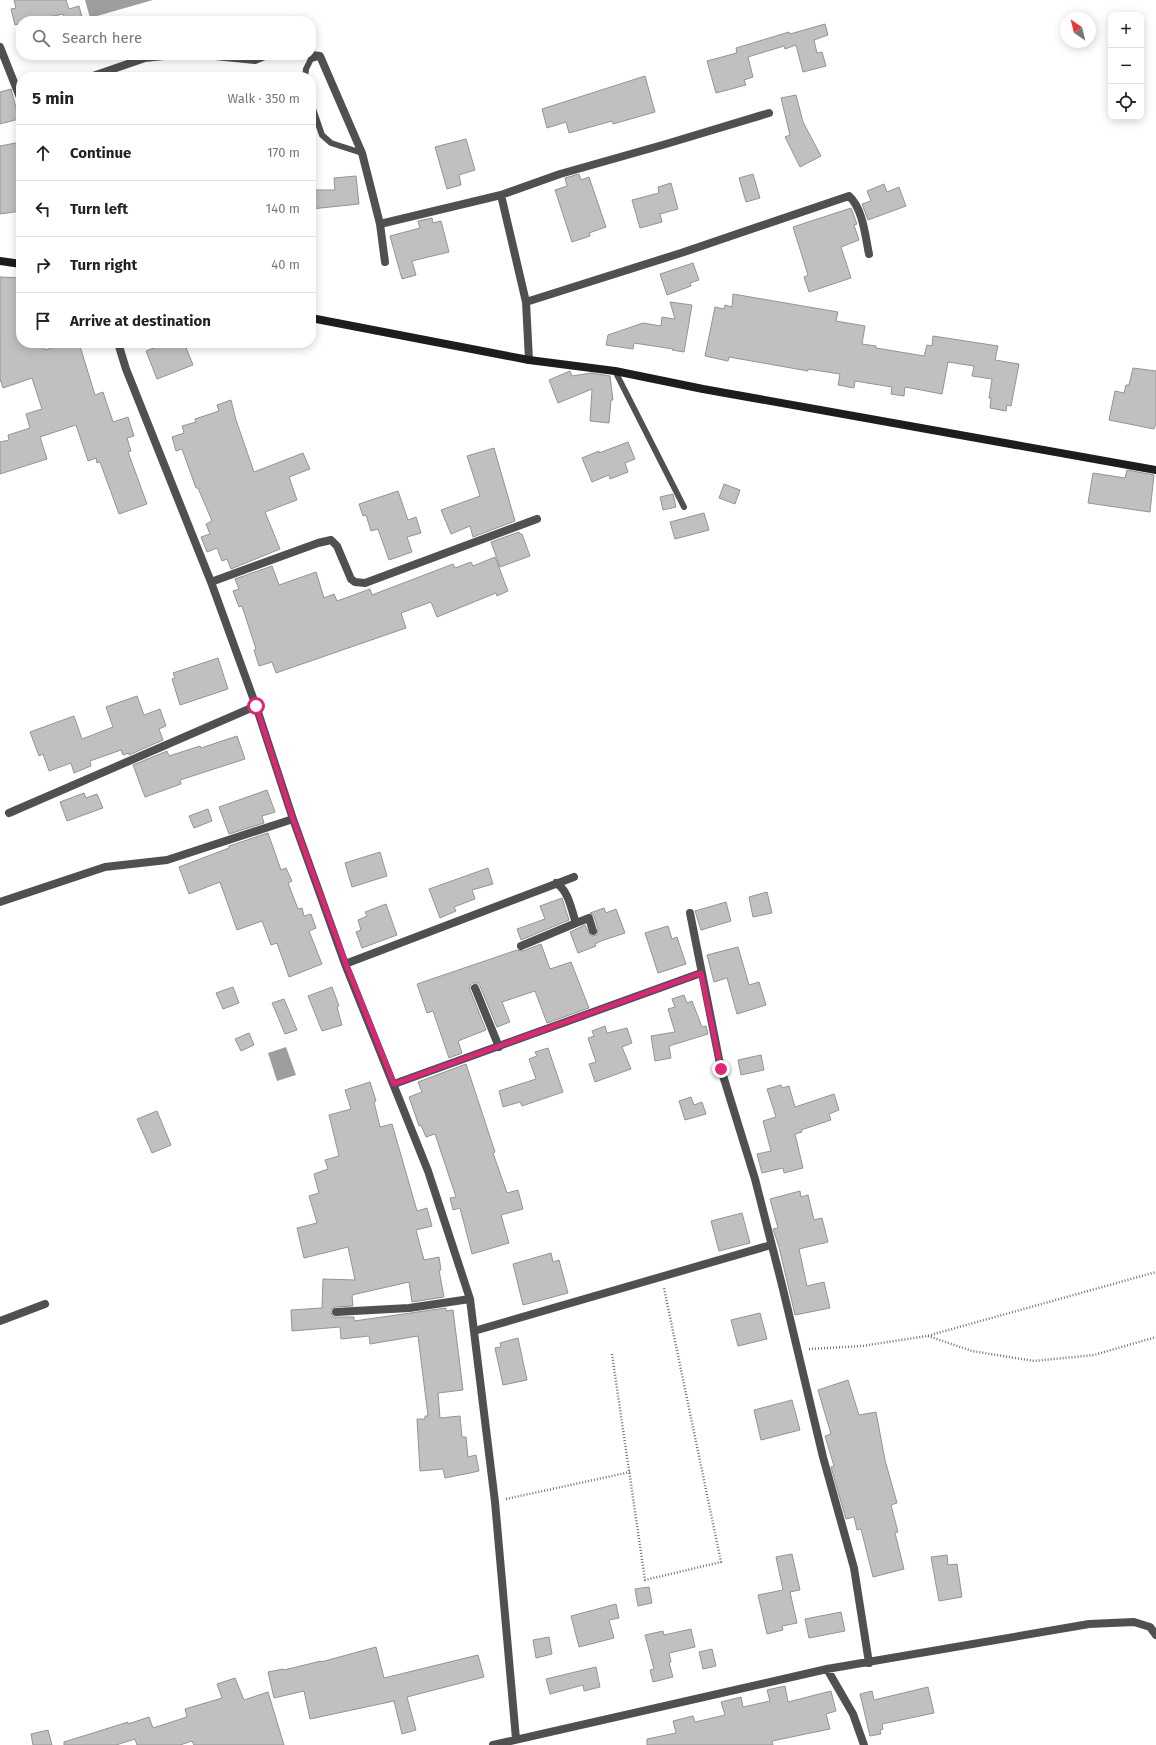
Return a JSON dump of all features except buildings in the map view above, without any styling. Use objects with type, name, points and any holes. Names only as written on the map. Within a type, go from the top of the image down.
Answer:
[{"type":"main road","points":[[0,261],[16,263]]},
{"type":"main road","points":[[316,319],[529,360],[615,371],[703,389],[1156,470]]},
{"type":"street","points":[[0,47],[16,87]]},
{"type":"street","points":[[316,55],[320,56],[362,153],[380,224],[385,262]]},
{"type":"street","points":[[104,72],[139,60]]},
{"type":"street","points":[[380,224],[501,195],[560,174],[769,113]]},
{"type":"street","points":[[501,195],[526,302],[529,360]]},
{"type":"street","points":[[526,302],[681,253],[849,196],[854,201],[860,213],[869,254]]},
{"type":"street","points":[[120,348],[126,369],[212,582],[256,706],[293,819],[346,964],[428,1171],[470,1299],[495,1502],[516,1739]]},
{"type":"street","points":[[212,582],[318,543],[331,540],[336,546],[351,579],[355,582],[365,583],[537,519]]},
{"type":"street","points":[[8,813],[256,706]]},
{"type":"street","points":[[0,902],[105,867],[167,860],[293,819]]},
{"type":"street","points":[[346,964],[574,877]]},
{"type":"street","points":[[556,883],[566,893],[576,923]]},
{"type":"street","points":[[690,913],[721,1069],[755,1179],[823,1456],[854,1568],[869,1663]]},
{"type":"street","points":[[521,946],[589,918],[594,931]]},
{"type":"street","points":[[394,1084],[701,973]]},
{"type":"street","points":[[475,988],[498,1047]]},
{"type":"street","points":[[474,1331],[771,1245]]},
{"type":"street","points":[[336,1312],[409,1308],[470,1299]]},
{"type":"street","points":[[0,1321],[45,1304]]},
{"type":"street","points":[[493,1745],[827,1669],[1089,1624],[1134,1622],[1150,1627],[1156,1635]]},
{"type":"street","points":[[827,1669],[853,1714],[864,1745]]},
{"type":"lane","points":[[316,57],[320,56]]},
{"type":"lane","points":[[306,72],[310,60]]},
{"type":"lane","points":[[316,117],[322,134],[331,143],[362,153]]},
{"type":"lane","points":[[615,371],[684,507]]},
{"type":"path","points":[[797,1350],[862,1346],[927,1336],[1156,1272]]},
{"type":"path","points":[[612,1354],[645,1580],[721,1562],[661,1278]]},
{"type":"path","points":[[927,1336],[972,1350],[1034,1360],[1094,1355],[1156,1338]]},
{"type":"path","points":[[495,1502],[630,1472]]},
{"type":"shaded area","points":[[85,0],[153,0],[97,16],[89,16]]},
{"type":"shaded area","points":[[286,1047],[296,1075],[277,1081],[268,1053]]},
{"type":"route","points":[[256,706],[293,819],[346,964],[394,1084],[701,973],[721,1069]]}]
